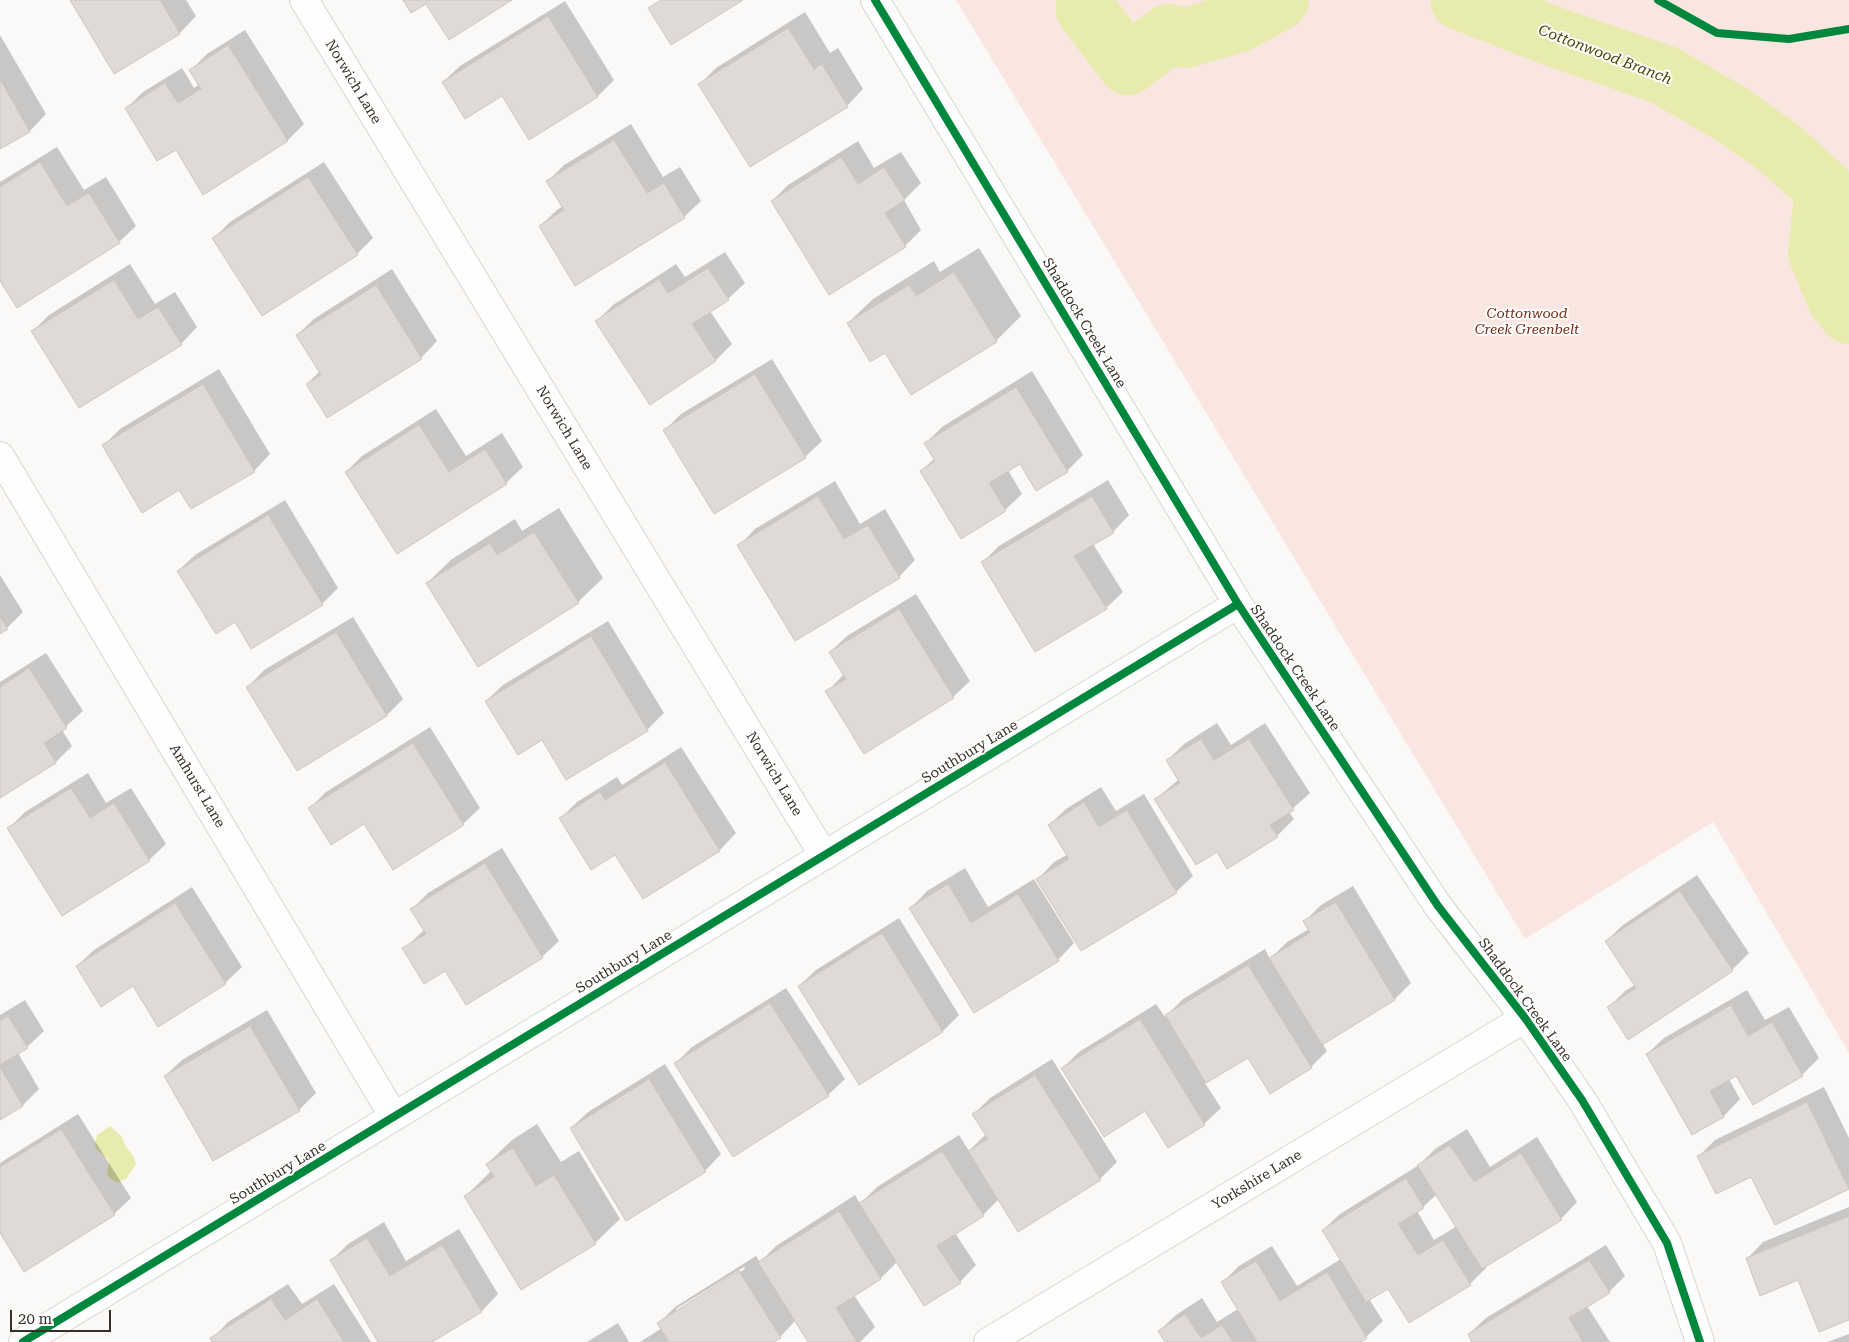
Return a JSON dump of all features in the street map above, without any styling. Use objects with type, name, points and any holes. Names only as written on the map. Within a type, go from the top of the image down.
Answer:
[{"type":"street","name":"Norwich Lane","points":[[304,0],[824,856]]},
{"type":"street","name":"Shaddock Creek Lane","points":[[875,0],[1238,604],[1438,906],[1525,1018],[1582,1100],[1667,1244],[1700,1342]]},
{"type":"street","name":"Amhurst Lane","points":[[0,456],[394,1117]]},
{"type":"street","name":"Southbury Lane","points":[[23,1342],[1238,604]]},
{"type":"street","name":"Yorkshire Lane","points":[[988,1342],[1027,1332],[1525,1018]]},
{"type":"green space","name":"Cottonwood Creek Greenbelt","points":[[956,0],[1849,0],[1849,1053],[1713,822],[1525,939]]},
{"type":"shaded area","points":[[110,1126],[122,1137],[136,1164],[127,1178],[120,1182],[115,1182],[108,1176],[109,1162],[96,1149],[95,1145],[97,1135]]},
{"type":"building","points":[[70,0],[160,0],[180,34],[114,74]]},
{"type":"building","points":[[403,0],[512,0],[449,40],[426,4],[411,13]]},
{"type":"building","points":[[661,0],[743,0],[671,45],[648,8]]},
{"type":"building","points":[[548,16],[598,97],[529,140],[502,96],[465,119],[442,82]]},
{"type":"building","points":[[788,28],[814,69],[822,64],[848,107],[750,167],[698,84]]},
{"type":"building","points":[[228,45],[288,141],[203,195],[176,150],[157,161],[125,108],[165,83],[178,103],[201,89],[189,70]]},
{"type":"building","points":[[0,79],[30,132],[0,149]]},
{"type":"building","points":[[614,140],[647,193],[664,183],[685,218],[575,286],[539,226],[564,210],[546,181]]},
{"type":"building","points":[[841,157],[858,184],[884,167],[905,200],[885,213],[906,247],[829,295],[771,201]]},
{"type":"building","points":[[40,162],[67,206],[89,193],[120,243],[17,308],[0,281],[0,187]]},
{"type":"building","points":[[308,177],[358,255],[262,316],[212,238]]},
{"type":"building","points":[[708,268],[729,300],[692,324],[716,361],[650,405],[595,321],[659,279],[668,293]]},
{"type":"building","points":[[954,272],[997,342],[911,395],[885,353],[870,362],[847,323],[909,285],[916,296]]},
{"type":"building","points":[[114,280],[138,319],[158,307],[182,345],[79,408],[31,331]]},
{"type":"building","points":[[376,285],[422,359],[327,418],[306,384],[321,375],[296,335]]},
{"type":"building","points":[[755,374],[806,458],[714,514],[663,430]]},
{"type":"building","points":[[203,384],[255,472],[191,509],[179,490],[142,513],[102,445]]},
{"type":"building","points":[[1016,387],[1068,472],[1036,491],[1020,464],[989,483],[1006,511],[961,539],[920,471],[935,461],[924,443]]},
{"type":"building","points":[[419,425],[449,472],[485,449],[507,484],[397,554],[345,472]]},
{"type":"building","points":[[818,496],[844,539],[868,525],[900,578],[795,641],[737,545]]},
{"type":"building","points":[[1092,496],[1114,533],[1074,556],[1107,609],[1035,652],[981,562]]},
{"type":"building","points":[[268,515],[323,605],[251,649],[235,622],[216,634],[177,571]]},
{"type":"building","points":[[534,532],[579,603],[478,667],[426,583],[490,543],[497,555]]},
{"type":"building","points":[[899,609],[954,698],[864,754],[825,691],[846,679],[829,652]]},
{"type":"building","points":[[0,617],[8,629],[0,634]]},
{"type":"building","points":[[336,632],[387,716],[297,771],[246,687]]},
{"type":"building","points":[[591,636],[648,731],[566,780],[542,740],[518,755],[485,701]]},
{"type":"building","points":[[29,668],[67,728],[44,743],[56,763],[0,798],[0,687]]},
{"type":"building","points":[[1201,739],[1214,760],[1249,739],[1294,810],[1270,825],[1278,837],[1227,869],[1217,852],[1196,865],[1154,799],[1180,783],[1166,760]]},
{"type":"building","points":[[413,743],[464,825],[393,870],[364,824],[331,845],[308,808]]},
{"type":"building","points":[[665,762],[720,851],[643,899],[615,855],[591,870],[559,818],[600,792],[605,800]]},
{"type":"building","points":[[71,788],[90,818],[114,803],[150,861],[62,916],[7,828]]},
{"type":"building","points":[[1084,802],[1099,827],[1127,810],[1177,893],[1081,951],[1036,879],[1069,859],[1048,825]]},
{"type":"building","points":[[485,863],[543,958],[466,1005],[445,971],[424,984],[402,948],[426,934],[410,909]]},
{"type":"building","points":[[948,884],[971,923],[1018,894],[1059,961],[974,1013],[909,908]]},
{"type":"building","points":[[1680,891],[1733,971],[1628,1040],[1607,1007],[1636,988],[1605,941]]},
{"type":"building","points":[[1336,902],[1395,1000],[1322,1045],[1269,958],[1310,933],[1303,921]]},
{"type":"building","points":[[175,903],[226,984],[158,1027],[133,986],[101,1007],[76,966]]},
{"type":"building","points":[[882,933],[943,1032],[859,1085],[798,986]]},
{"type":"building","points":[[1248,965],[1312,1068],[1270,1094],[1248,1058],[1206,1083],[1165,1015]]},
{"type":"building","points":[[770,1003],[829,1096],[733,1157],[674,1063]]},
{"type":"building","points":[[1731,1005],[1748,1036],[1772,1022],[1803,1076],[1753,1105],[1736,1076],[1710,1091],[1724,1117],[1692,1135],[1646,1054]]},
{"type":"building","points":[[8,1016],[28,1048],[0,1065],[0,1021]]},
{"type":"building","points":[[1140,1019],[1205,1125],[1168,1148],[1145,1111],[1104,1137],[1061,1068]]},
{"type":"building","points":[[250,1026],[300,1111],[213,1161],[164,1076]]},
{"type":"building","points":[[0,1067],[23,1106],[0,1120]]},
{"type":"building","points":[[1035,1075],[1101,1180],[1018,1232],[968,1151],[988,1139],[972,1114]]},
{"type":"building","points":[[649,1079],[706,1172],[626,1221],[570,1128]]},
{"type":"building","points":[[1807,1102],[1849,1189],[1775,1225],[1751,1177],[1716,1194],[1697,1156]]},
{"type":"building","points":[[61,1129],[115,1215],[24,1272],[0,1233],[0,1167]]},
{"type":"building","points":[[1450,1145],[1474,1182],[1521,1153],[1562,1220],[1482,1269],[1417,1165]]},
{"type":"building","points":[[513,1148],[536,1186],[554,1175],[596,1244],[521,1290],[464,1196],[494,1177],[486,1164]]},
{"type":"building","points":[[942,1151],[984,1216],[937,1246],[961,1283],[924,1306],[859,1203]]},
{"type":"building","points":[[1406,1178],[1424,1208],[1398,1224],[1418,1255],[1443,1240],[1471,1285],[1409,1323],[1388,1289],[1366,1302],[1322,1230]]},
{"type":"building","points":[[839,1211],[881,1279],[836,1308],[857,1342],[808,1342],[758,1262]]},
{"type":"building","points":[[1849,1216],[1849,1320],[1819,1332],[1798,1280],[1760,1296],[1746,1258]]},
{"type":"building","points":[[367,1238],[390,1276],[442,1245],[482,1312],[432,1342],[378,1342],[330,1260]]},
{"type":"building","points":[[1589,1260],[1610,1293],[1569,1318],[1583,1342],[1472,1342],[1468,1334]]},
{"type":"building","points":[[1256,1261],[1280,1301],[1327,1272],[1367,1338],[1361,1342],[1257,1342],[1221,1282]]},
{"type":"building","points":[[739,1271],[781,1338],[774,1342],[669,1342],[657,1323]]},
{"type":"building","points":[[271,1299],[285,1320],[317,1299],[344,1342],[212,1342],[210,1338]]},
{"type":"building","points":[[1185,1314],[1201,1338],[1222,1325],[1233,1342],[1165,1342],[1158,1331]]},
{"type":"waterway","name":"Cottonwood Branch","points":[[1086,0],[1086,10],[1128,65],[1169,34],[1185,38],[1238,23],[1279,0]]},
{"type":"waterway","name":"Cottonwood Branch","points":[[1460,0],[1552,36],[1664,75],[1731,114],[1778,147],[1825,189],[1818,253],[1837,299],[1849,314]]},
{"type":"cycle path","points":[[875,0],[1238,604],[1438,906],[1525,1018],[1582,1100],[1667,1243],[1700,1342]]},
{"type":"cycle path","points":[[1658,0],[1717,33],[1789,39],[1849,29]]},
{"type":"cycle path","points":[[23,1342],[1238,604]]}]
